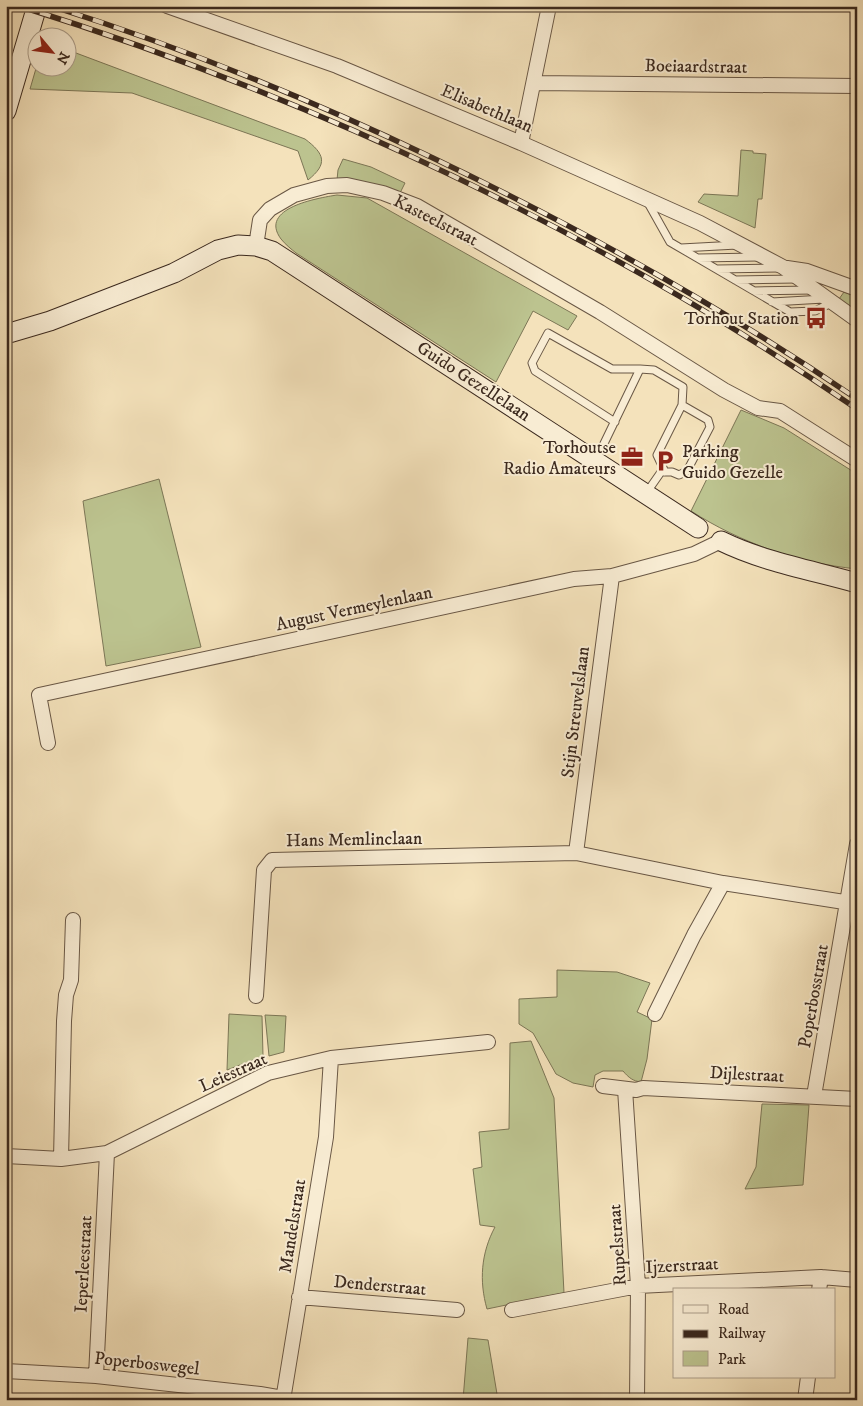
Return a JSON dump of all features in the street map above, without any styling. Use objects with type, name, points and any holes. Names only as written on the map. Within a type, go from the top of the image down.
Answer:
[{"type":"street","points":[[6,110],[37,6]]},
{"type":"street","name":"Elisabethlaan","points":[[167,6],[337,66],[521,143],[700,222],[783,267],[857,320]]},
{"type":"street","points":[[521,143],[549,6]]},
{"type":"street","name":"Boeiaardstraat","points":[[534,83],[857,86]]},
{"type":"street","name":"Kasteelstraat","points":[[256,246],[260,220],[270,209],[294,195],[326,186],[347,185],[383,193],[417,206],[600,312],[724,390],[758,408],[780,411],[857,460]]},
{"type":"street","points":[[6,334],[50,321],[174,273],[218,250],[238,245],[256,246]]},
{"type":"street","name":"Guido Gezellelaan","points":[[256,246],[272,251],[698,528],[721,541],[744,552],[773,562],[857,583]]},
{"type":"street","name":"Elisabethlaan","points":[[783,267],[807,271],[857,288]]},
{"type":"street","name":"August Vermeylenlaan","points":[[48,743],[39,695],[574,579],[612,576],[694,554],[721,541]]},
{"type":"street","name":"Stijn Streuvelslaan","points":[[576,853],[612,576]]},
{"type":"street","name":"Poperbosstraat","points":[[814,1096],[852,904],[857,844]]},
{"type":"street","points":[[576,853],[723,883],[852,904]]},
{"type":"street","name":"Hans Memlinclaan","points":[[256,996],[264,870],[272,860],[576,853]]},
{"type":"street","points":[[655,1014],[694,935],[723,883]]},
{"type":"street","points":[[61,1159],[64,1020],[66,995],[71,980],[73,920]]},
{"type":"street","name":"Leiestraat","points":[[6,1156],[61,1159],[107,1153],[268,1073],[331,1058],[488,1042]]},
{"type":"street","name":"Mandelstraat","points":[[283,1399],[326,1137],[331,1058]]},
{"type":"street","points":[[603,1086],[630,1089]]},
{"type":"street","name":"Dijlestraat","points":[[630,1089],[643,1088],[857,1099]]},
{"type":"street","name":"Rupelstraat","points":[[630,1089],[638,1286],[637,1400]]},
{"type":"street","name":"Ieperleestraat","points":[[96,1376],[107,1153]]},
{"type":"street","name":"Ijzerstraat","points":[[512,1310],[638,1286],[820,1284],[857,1280]]},
{"type":"street","name":"Denderstraat","points":[[299,1296],[457,1310]]},
{"type":"street","name":"Poperboswegel","points":[[6,1371],[96,1376],[260,1394],[283,1399]]},
{"type":"street","points":[[805,1400],[808,1378]]},
{"type":"lane","points":[[645,198],[670,242],[772,302],[790,312],[814,311],[829,301]]},
{"type":"lane","points":[[680,248],[740,245]]},
{"type":"lane","points":[[698,258],[763,257]]},
{"type":"lane","points":[[716,269],[783,267]]},
{"type":"lane","points":[[735,280],[799,279]]},
{"type":"lane","points":[[754,291],[813,290]]},
{"type":"lane","points":[[772,302],[829,301]]},
{"type":"lane","points":[[615,422],[535,372],[532,363],[548,333],[612,369],[654,370],[684,387],[682,405],[657,455],[665,472]]},
{"type":"lane","points":[[595,460],[640,369]]},
{"type":"lane","points":[[646,493],[661,472],[672,472],[679,475],[687,471],[710,427],[708,420],[682,405]]},
{"type":"green space","points":[[78,54],[305,139],[317,149],[322,159],[321,164],[319,169],[308,180],[298,151],[132,93],[30,89],[33,78],[78,78]]},
{"type":"green space","points":[[741,150],[766,154],[762,199],[758,199],[755,228],[698,202],[704,194],[738,196]]},
{"type":"green space","points":[[343,159],[371,167],[405,183],[399,195],[369,183],[337,180],[338,170]]},
{"type":"green space","points":[[337,195],[367,198],[577,316],[568,330],[533,311],[496,382],[286,245],[276,228],[277,219],[284,212],[305,202]]},
{"type":"green space","points":[[844,292],[857,297],[857,312],[839,299]]},
{"type":"green space","points":[[741,410],[784,428],[857,474],[857,569],[813,562],[771,550],[730,533],[691,511]]},
{"type":"green space","points":[[159,479],[201,647],[106,666],[83,501]]},
{"type":"green space","points":[[557,970],[617,972],[650,983],[637,1012],[652,1019],[647,1059],[641,1082],[631,1079],[623,1071],[603,1071],[595,1075],[593,1087],[573,1083],[556,1074],[533,1033],[519,1024],[519,999],[557,997]]},
{"type":"green space","points":[[229,1014],[262,1016],[263,1056],[227,1070]]},
{"type":"green space","points":[[265,1015],[286,1016],[284,1052],[269,1056]]},
{"type":"green space","points":[[531,1041],[554,1098],[564,1293],[487,1309],[482,1278],[483,1267],[490,1237],[495,1227],[480,1225],[473,1169],[482,1167],[479,1132],[509,1129],[510,1043]]},
{"type":"green space","points":[[762,1104],[809,1105],[803,1185],[745,1189],[756,1167]]},
{"type":"green space","points":[[468,1338],[488,1340],[498,1400],[463,1400]]},
{"type":"railway","points":[[19,6],[239,83],[347,128],[453,176],[557,228],[660,285],[760,345],[857,409]]},
{"type":"railway","points":[[51,6],[149,39],[245,75],[433,158],[542,212],[650,270],[754,332],[857,399]]},
{"type":"place","name":"Torhout Station","points":[[816,318]]},
{"type":"place","name":"Torhoutse Radio Amateurs","points":[[632,457]]},
{"type":"place","name":"Parking Guido Gezelle","points":[[665,461]]}]
